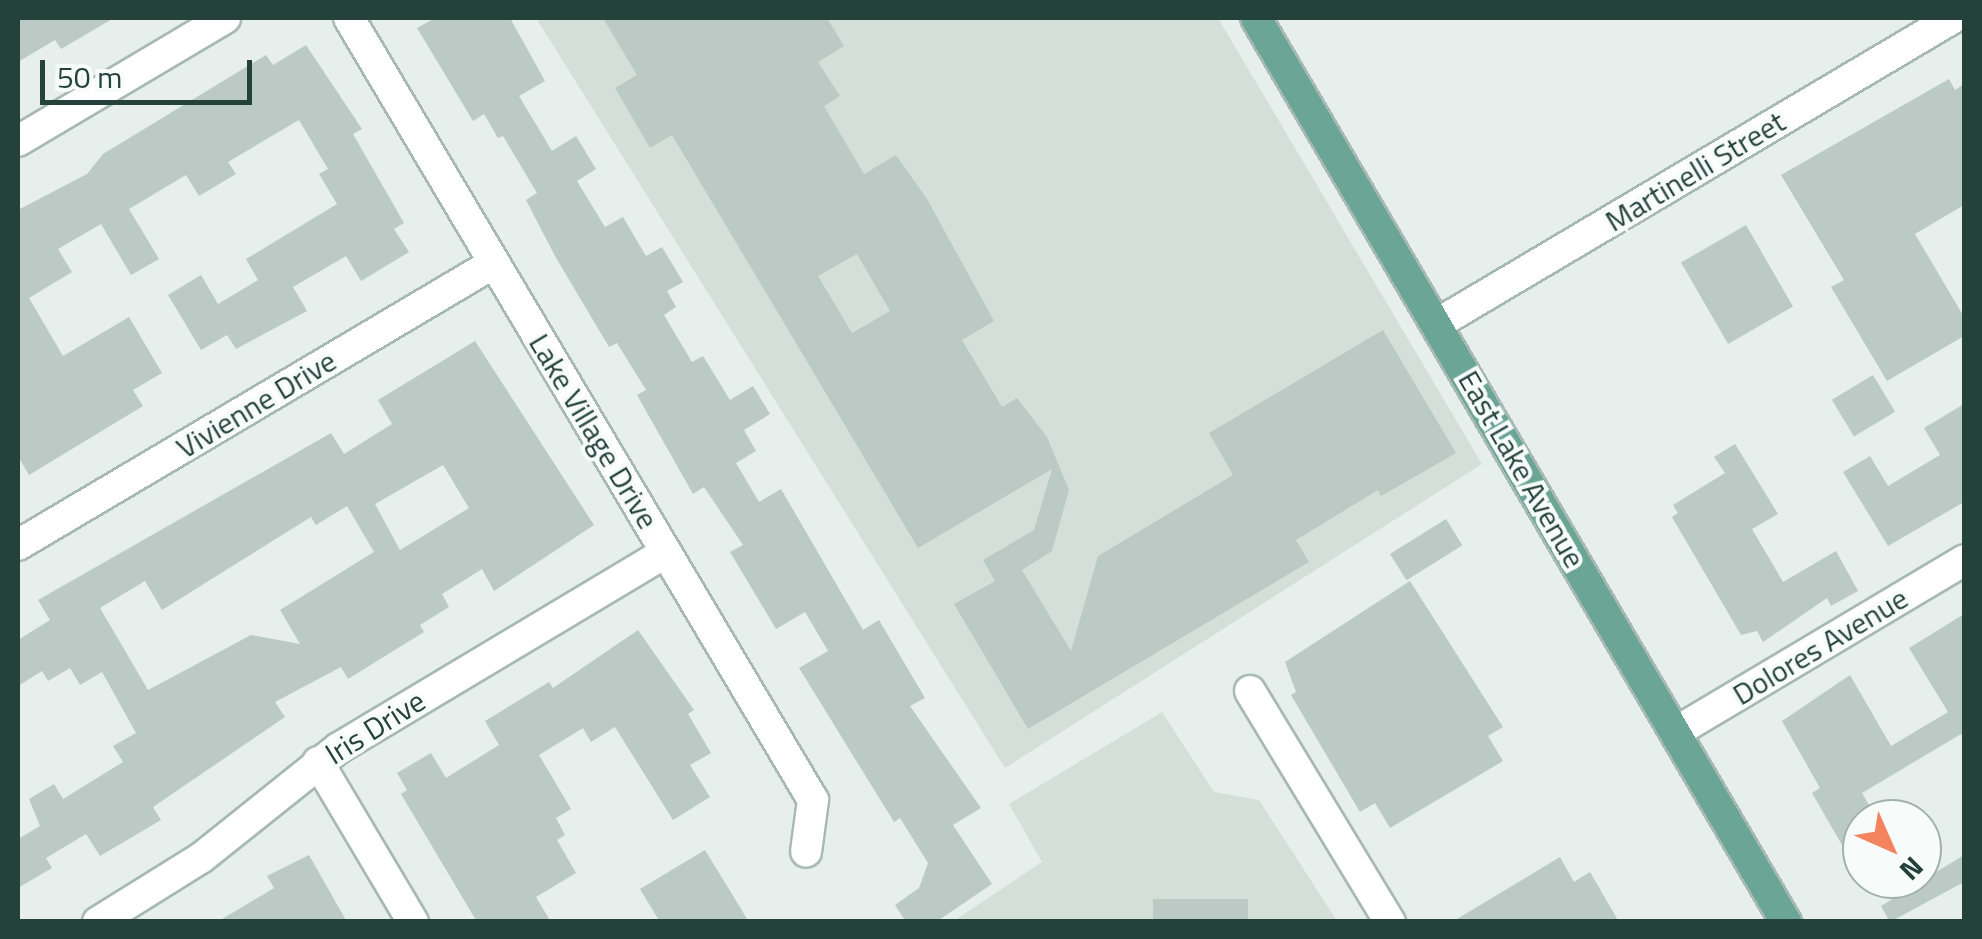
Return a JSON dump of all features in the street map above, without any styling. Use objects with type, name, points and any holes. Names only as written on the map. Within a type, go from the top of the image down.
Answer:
[{"type":"main road","name":"East Lake Avenue","points":[[1256,18],[1786,922]]},
{"type":"street","points":[[18,141],[225,18]]},
{"type":"street","name":"Lake Village Drive","points":[[348,18],[813,800],[806,852]]},
{"type":"street","name":"Martinelli Street","points":[[1437,324],[1953,18]]},
{"type":"street","name":"Vivienne Drive","points":[[18,545],[494,263]]},
{"type":"street","name":"Iris Drive","points":[[98,922],[201,858],[318,762],[666,552]]},
{"type":"street","name":"Dolores Avenue","points":[[1676,732],[1964,560]]},
{"type":"street","points":[[1250,691],[1390,922]]},
{"type":"street","points":[[318,762],[413,922]]},
{"type":"shaded area","points":[[536,18],[1218,18],[1482,464],[1005,768]]},
{"type":"shaded area","points":[[1162,712],[1214,792],[1259,800],[1337,921],[952,922],[1042,862],[1009,804]]},
{"type":"building","points":[[18,18],[114,18],[61,49],[55,40],[18,62]]},
{"type":"building","points":[[435,18],[510,18],[545,81],[519,96],[552,151],[576,136],[596,169],[577,181],[605,227],[623,217],[646,256],[662,247],[683,282],[667,291],[676,307],[664,315],[692,362],[703,356],[730,400],[753,386],[770,414],[744,430],[756,451],[736,463],[759,502],[781,489],[863,630],[879,620],[925,698],[910,706],[981,808],[953,825],[992,884],[936,922],[906,922],[895,905],[919,888],[928,863],[900,818],[894,822],[799,668],[828,651],[805,612],[776,629],[730,552],[743,545],[704,487],[693,494],[637,395],[646,390],[617,343],[609,347],[555,256],[526,200],[537,193],[503,136],[498,138],[484,114],[473,121],[417,28]]},
{"type":"building","points":[[603,18],[827,18],[844,46],[818,62],[840,96],[824,106],[864,174],[896,155],[927,199],[994,321],[962,340],[1002,407],[1017,398],[1047,437],[1069,490],[1052,551],[1022,570],[1071,651],[1098,556],[1233,475],[1209,433],[1383,330],[1456,453],[1381,496],[1378,490],[1296,540],[1309,562],[1028,729],[954,604],[995,581],[983,560],[1034,530],[1052,469],[918,548],[672,135],[650,148],[615,88],[637,75]],"holes":[[[857,254],[890,311],[852,333],[818,276]]]},
{"type":"building","points":[[306,45],[362,129],[353,134],[404,223],[394,229],[409,252],[361,281],[346,256],[293,287],[307,311],[236,349],[227,335],[201,350],[168,295],[201,275],[218,304],[258,280],[246,259],[337,204],[319,174],[328,169],[299,120],[228,162],[236,174],[199,196],[186,175],[129,209],[159,259],[131,275],[101,224],[58,249],[72,272],[29,298],[63,356],[129,317],[162,373],[133,390],[143,406],[29,475],[18,456],[18,210],[87,174],[103,154],[266,55],[273,65]]},
{"type":"building","points":[[1949,79],[1955,90],[1964,84],[1964,205],[1915,234],[1964,317],[1964,336],[1887,381],[1831,287],[1844,280],[1781,175]]},
{"type":"building","points":[[1746,225],[1793,306],[1728,344],[1681,262]]},
{"type":"building","points":[[475,341],[594,525],[494,591],[482,569],[442,594],[449,607],[420,625],[424,632],[348,679],[341,667],[275,702],[285,717],[153,807],[161,820],[100,856],[86,834],[46,858],[52,868],[18,888],[18,839],[40,826],[29,799],[54,784],[63,799],[123,762],[113,746],[136,733],[102,672],[80,685],[70,668],[48,681],[42,671],[18,686],[18,640],[50,620],[38,600],[331,433],[344,454],[392,424],[378,400]],"holes":[[[443,465],[469,508],[400,550],[375,504]],[[347,506],[374,552],[280,610],[300,644],[251,635],[148,690],[100,608],[145,581],[162,610],[311,517],[316,525]]]},
{"type":"building","points":[[1873,375],[1895,412],[1854,437],[1832,400]]},
{"type":"building","points":[[1964,404],[1964,502],[1888,546],[1843,472],[1870,456],[1888,486],[1940,455],[1924,428]]},
{"type":"building","points":[[1735,444],[1778,514],[1752,529],[1783,582],[1836,551],[1858,591],[1831,606],[1827,598],[1763,642],[1757,631],[1741,635],[1672,517],[1678,513],[1673,505],[1725,473],[1714,457]]},
{"type":"building","points":[[1446,519],[1462,545],[1406,580],[1390,554]]},
{"type":"building","points":[[1410,581],[1503,727],[1488,736],[1503,761],[1390,828],[1375,803],[1360,812],[1291,695],[1296,692],[1285,662]]},
{"type":"building","points":[[1964,614],[1964,740],[1961,734],[1862,793],[1865,799],[1842,799],[1842,845],[1812,793],[1820,788],[1782,721],[1850,675],[1891,746],[1948,712],[1909,648]]},
{"type":"building","points":[[638,630],[694,710],[688,714],[711,753],[690,765],[710,797],[673,820],[615,727],[591,742],[583,728],[539,755],[571,809],[556,818],[565,835],[557,840],[576,873],[536,897],[551,922],[477,922],[401,794],[407,790],[397,773],[431,753],[446,778],[499,745],[485,721],[549,682],[553,688]]},
{"type":"building","points":[[705,850],[749,922],[660,922],[640,889]]},
{"type":"building","points":[[309,855],[347,922],[217,922],[274,888],[267,876]]},
{"type":"building","points":[[1964,855],[1964,882],[1942,894],[1942,869]]},
{"type":"building","points":[[1560,857],[1574,882],[1590,872],[1619,922],[1452,922]]},
{"type":"building","points":[[1153,899],[1248,899],[1248,922],[1153,922]]},
{"type":"building","points":[[1892,899],[1933,899],[1890,922],[1881,906]]}]
